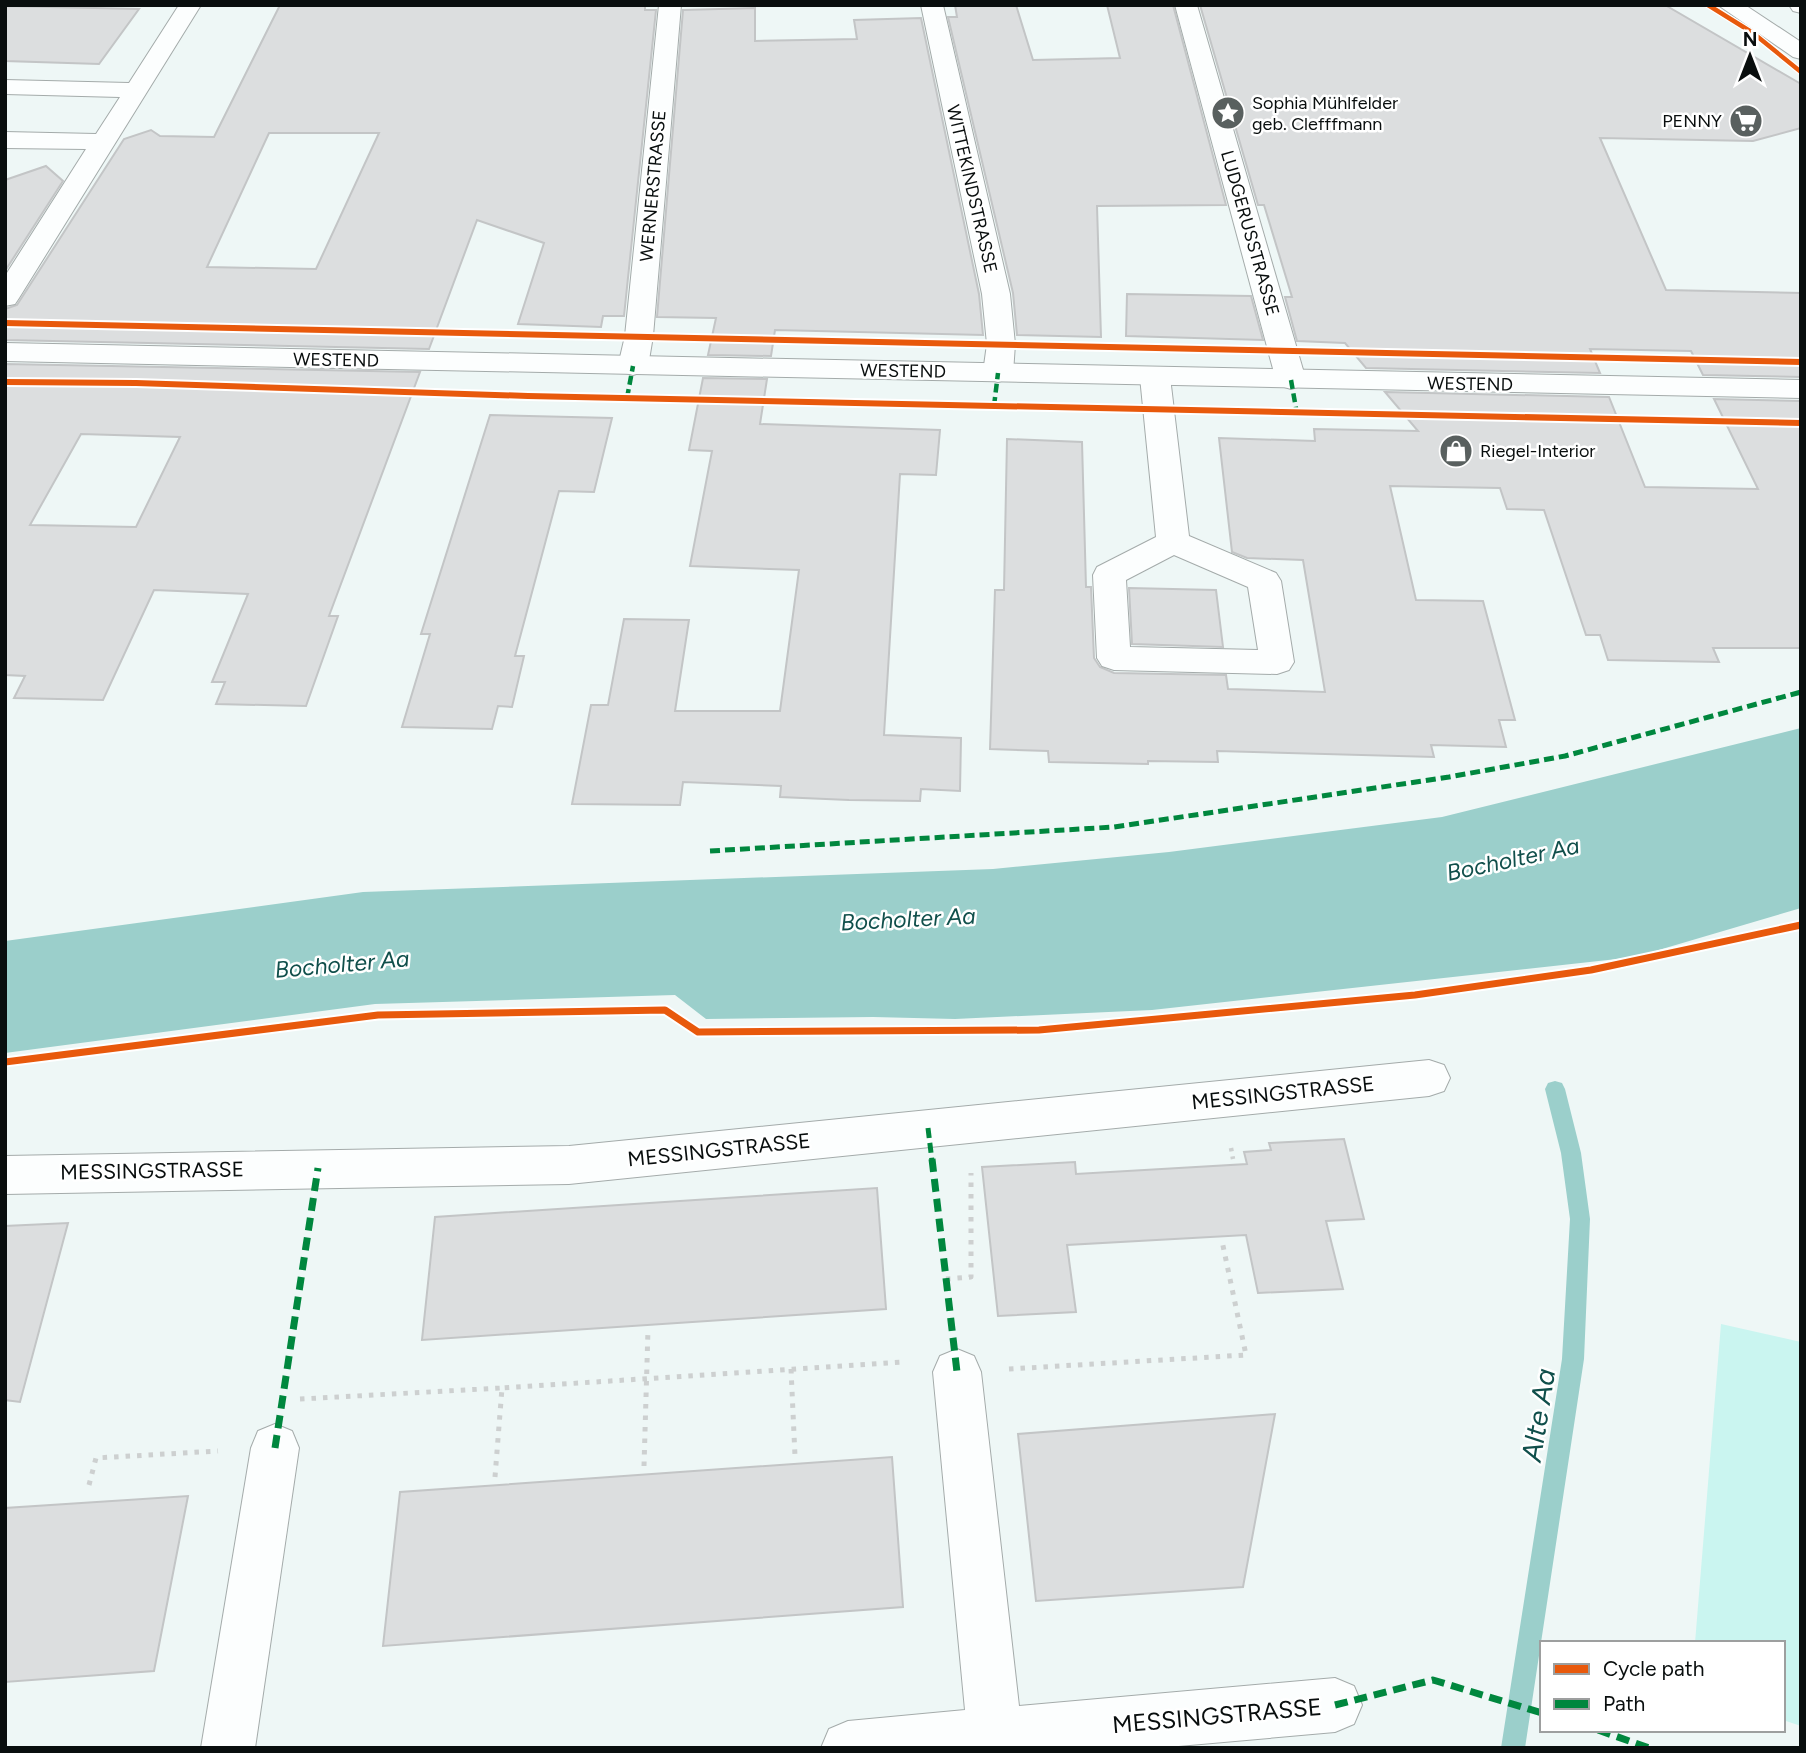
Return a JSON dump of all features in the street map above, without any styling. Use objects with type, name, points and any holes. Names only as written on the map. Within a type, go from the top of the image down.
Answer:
[{"type":"street","points":[[5,298],[190,5]]},
{"type":"street","name":"WERNERSTRASSE","points":[[633,366],[639,336],[670,5]]},
{"type":"street","name":"WITTEKINDSTRASSE","points":[[932,5],[996,294],[1001,344],[998,373]]},
{"type":"street","name":"LUDGERUSSTRASSE","points":[[1186,5],[1291,380]]},
{"type":"street","points":[[1729,5],[1801,52]]},
{"type":"street","points":[[5,86],[136,90]]},
{"type":"street","points":[[5,140],[103,142]]},
{"type":"street","name":"WESTEND","points":[[5,352],[1291,380],[1801,388]]},
{"type":"street","points":[[1155,377],[1173,542]]},
{"type":"street","points":[[1173,542],[1264,581],[1277,662],[1114,658],[1109,575],[1173,542]]},
{"type":"street","name":"MESSINGSTRASSE","points":[[5,1175],[569,1165],[1429,1078]]},
{"type":"street","points":[[957,1372],[995,1736]]},
{"type":"street","points":[[228,1748],[275,1448]]},
{"type":"street","name":"MESSINGSTRASSE","points":[[848,1748],[1335,1706]]},
{"type":"path","points":[[1230,1146],[1233,1159]]},
{"type":"path","points":[[946,1279],[971,1277],[971,1161]]},
{"type":"path","points":[[296,1399],[898,1362],[957,1372],[1246,1355],[1222,1241]]},
{"type":"path","points":[[644,1466],[648,1329]]},
{"type":"path","points":[[791,1369],[795,1456]]},
{"type":"path","points":[[495,1477],[502,1388]]},
{"type":"path","points":[[89,1485],[96,1458],[275,1448]]},
{"type":"shaded area","points":[[1721,1324],[1801,1342],[1801,1726],[1785,1721],[1785,1641],[1695,1641]]},
{"type":"water","name":"Bocholter Aa","points":[[1801,728],[1801,908],[1635,957],[1152,1010],[955,1019],[706,1019],[675,995],[375,1004],[5,1053],[5,941],[363,892],[993,869],[1169,852],[1442,817]]},
{"type":"building","points":[[280,5],[645,5],[645,10],[656,10],[624,316],[603,316],[601,327],[518,324],[544,243],[477,220],[429,349],[5,340],[5,309],[17,305],[124,139],[151,130],[160,136],[214,137]],"holes":[[[269,133],[379,133],[316,269],[207,267]]]},
{"type":"building","points":[[955,5],[1016,5],[1033,60],[1120,58],[1107,5],[1173,5],[1226,205],[1097,206],[1101,337],[1017,335],[1013,293],[948,17],[957,17]]},
{"type":"building","points":[[1200,5],[1665,5],[1801,84],[1801,128],[1753,141],[1600,138],[1666,290],[1801,293],[1801,377],[1703,375],[1691,351],[1590,349],[1600,373],[1366,368],[1345,343],[1297,341],[1285,297],[1292,297],[1264,205],[1258,205]]},
{"type":"building","points":[[5,6],[139,9],[99,64],[5,61]]},
{"type":"building","points":[[755,8],[755,41],[857,39],[854,20],[921,18],[979,294],[983,335],[775,330],[771,356],[708,355],[716,318],[657,317],[683,10]]},
{"type":"building","points":[[46,166],[63,181],[5,271],[5,180]]},
{"type":"building","points":[[1127,294],[1251,296],[1263,340],[1126,336]]},
{"type":"building","points":[[5,364],[420,372],[329,616],[338,616],[306,706],[216,704],[225,682],[212,682],[248,594],[154,590],[103,700],[14,698],[25,676],[5,675]],"holes":[[[81,434],[180,437],[136,527],[30,525]]]},
{"type":"building","points":[[703,378],[767,379],[760,424],[940,430],[936,475],[900,474],[884,735],[961,738],[960,791],[921,789],[920,801],[849,800],[780,797],[781,786],[683,782],[680,805],[572,804],[591,705],[608,705],[624,619],[689,620],[675,711],[780,711],[799,570],[690,566],[712,451],[689,450]]},
{"type":"building","points":[[1385,392],[1609,397],[1645,487],[1758,489],[1714,399],[1801,401],[1801,648],[1713,648],[1719,662],[1608,660],[1600,635],[1586,635],[1544,510],[1507,509],[1500,488],[1390,486],[1416,600],[1483,601],[1515,720],[1499,720],[1506,747],[1431,745],[1434,757],[1217,751],[1218,762],[1148,761],[1148,764],[1049,762],[1048,751],[990,749],[995,590],[1004,590],[1007,439],[1082,442],[1086,587],[1091,587],[1094,658],[1100,667],[1114,673],[1226,675],[1228,689],[1325,692],[1303,560],[1247,558],[1232,552],[1219,438],[1315,441],[1314,429],[1418,431]]},
{"type":"building","points":[[490,415],[612,418],[594,492],[559,491],[515,656],[524,656],[512,707],[498,706],[492,729],[402,727],[430,634],[421,634]]},
{"type":"building","points":[[1129,588],[1216,590],[1223,647],[1132,644]]},
{"type":"building","points":[[1344,1139],[1364,1219],[1326,1221],[1343,1289],[1258,1293],[1246,1235],[1067,1245],[1076,1312],[998,1316],[982,1167],[1075,1162],[1076,1174],[1247,1164],[1244,1152],[1271,1150],[1269,1143]]},
{"type":"building","points":[[877,1188],[886,1309],[422,1340],[435,1217]]},
{"type":"building","points":[[68,1223],[20,1402],[5,1400],[5,1226]]},
{"type":"building","points":[[1275,1414],[1243,1587],[1036,1601],[1018,1434]]},
{"type":"building","points":[[892,1457],[903,1607],[383,1646],[400,1492]]},
{"type":"building","points":[[188,1496],[154,1671],[5,1682],[5,1508]]},
{"type":"waterway","name":"Alte Aa","points":[[1513,1748],[1573,1359],[1580,1219],[1571,1153],[1555,1089]]},
{"type":"marked path","points":[[627,398],[633,366]]},
{"type":"marked path","points":[[994,406],[998,373]]},
{"type":"marked path","points":[[1291,380],[1297,414]]},
{"type":"marked path","points":[[710,851],[1114,827],[1449,777],[1565,756],[1801,692]]},
{"type":"marked path","points":[[928,1128],[957,1372]]},
{"type":"marked path","points":[[275,1448],[318,1168]]},
{"type":"marked path","points":[[1335,1705],[1433,1680],[1540,1712]]},
{"type":"marked path","points":[[1604,1732],[1649,1748]]},
{"type":"cycle path","points":[[1708,5],[1753,33],[1801,72]]},
{"type":"cycle path","points":[[5,323],[1801,362]]},
{"type":"cycle path","points":[[5,382],[1801,423]]},
{"type":"cycle path","points":[[5,1062],[378,1015],[665,1010],[698,1032],[1039,1030],[1415,995],[1591,970],[1801,925]]},
{"type":"place","name":"Sophia Mühlfelder geb. Clefffmann","points":[[1228,113]]},
{"type":"place","name":"PENNY","points":[[1746,121]]},
{"type":"place","name":"Riegel-Interior","points":[[1456,451]]}]
